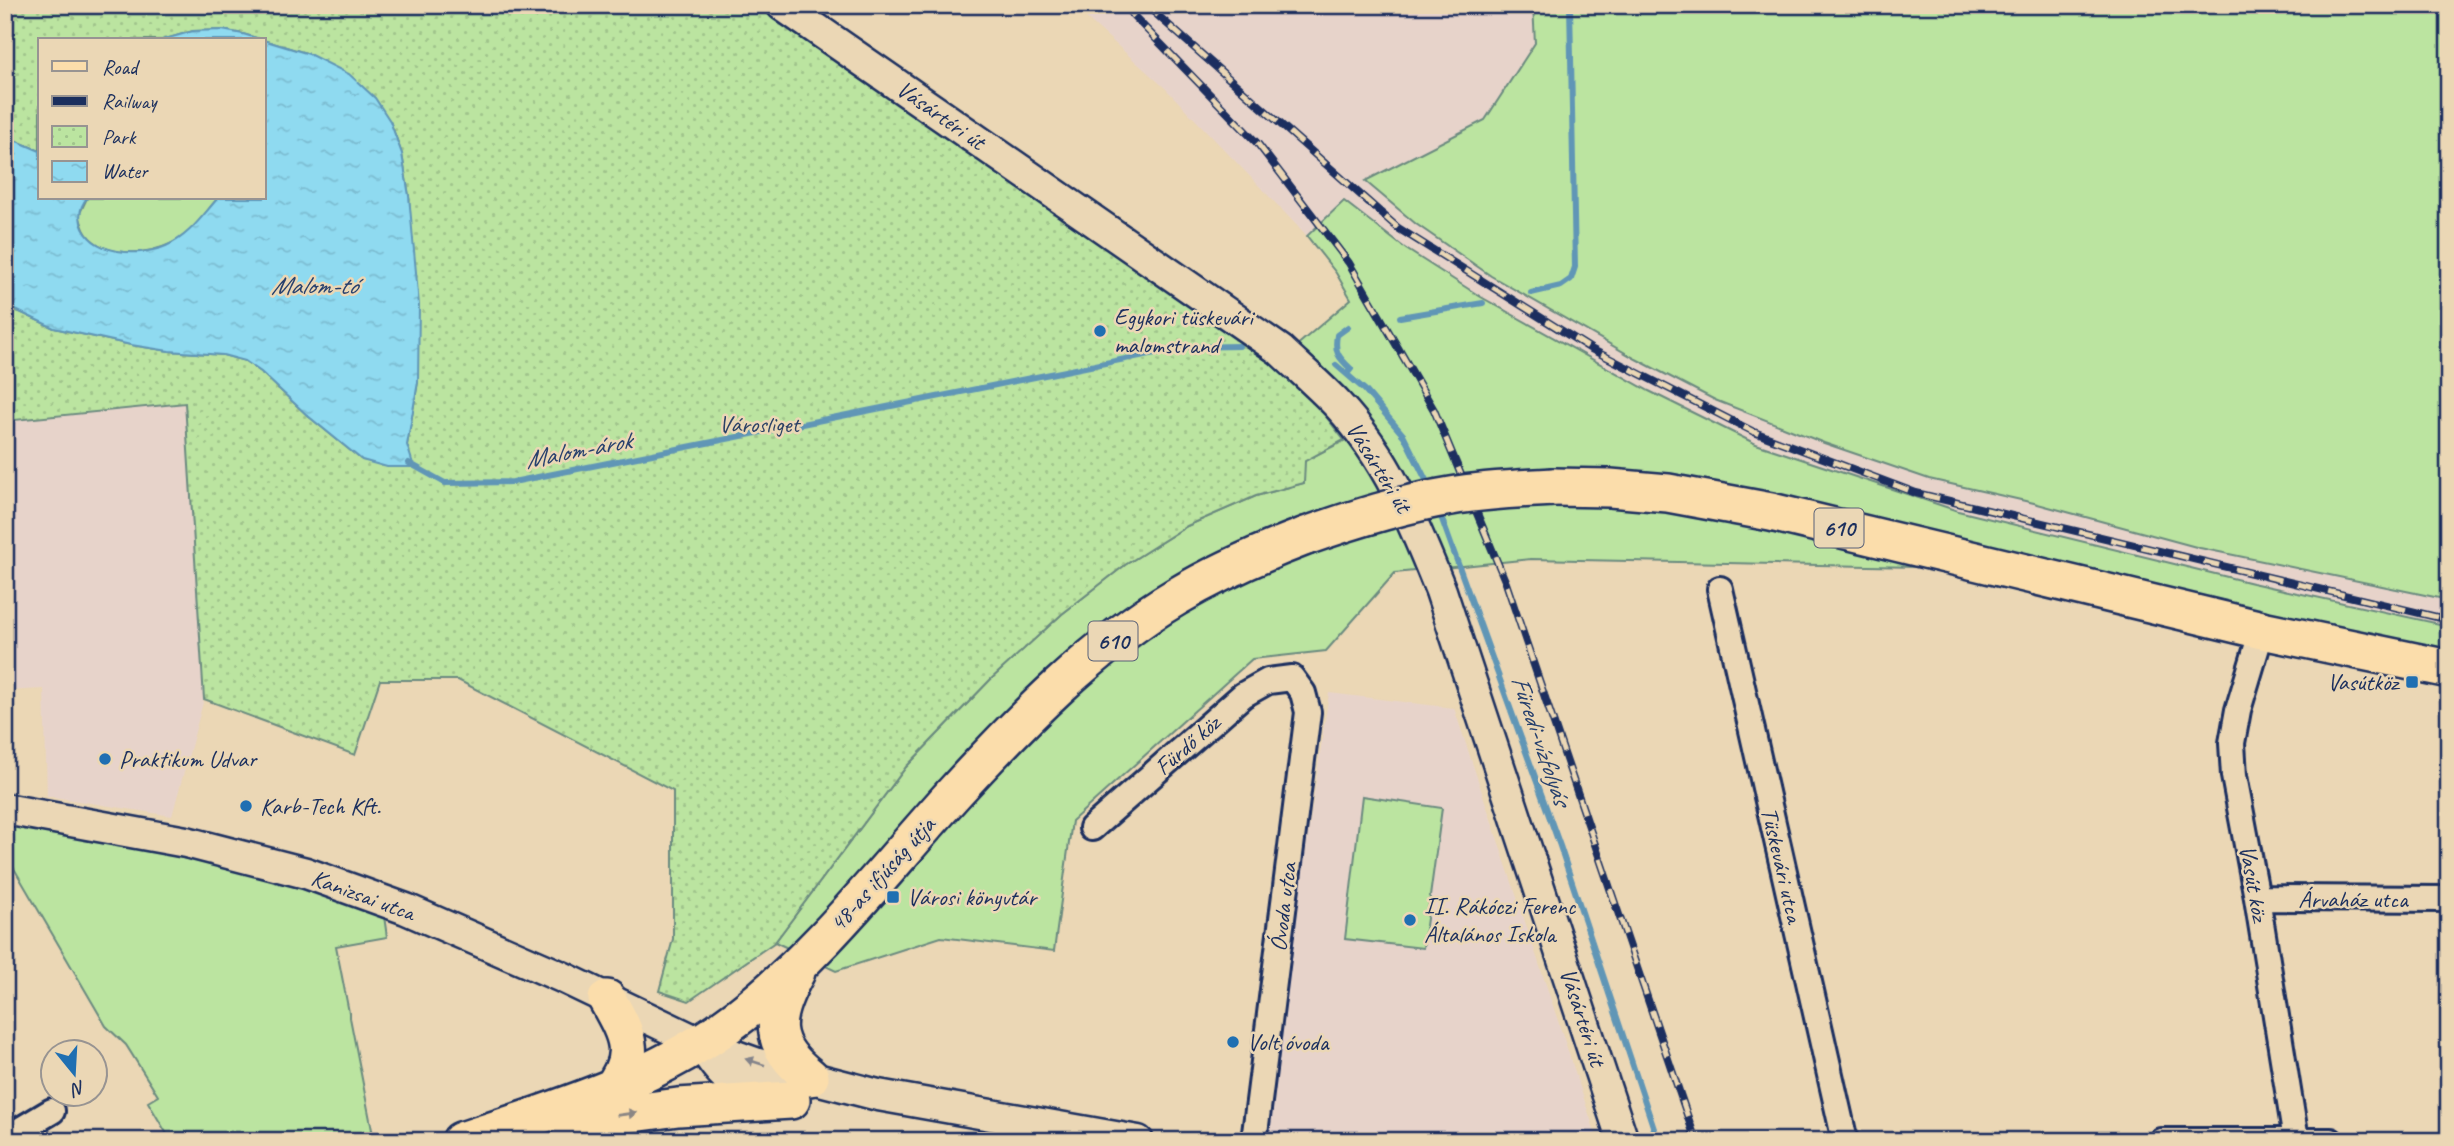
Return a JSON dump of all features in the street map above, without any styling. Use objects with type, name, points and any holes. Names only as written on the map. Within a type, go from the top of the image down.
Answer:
[{"type":"main road","name":"48-as ifjúság útja","points":[[462,1141],[611,1090],[700,1044],[750,1008],[803,959],[871,890],[953,794],[1026,718],[1131,627],[1175,597],[1231,568],[1347,522],[1418,502],[1496,491],[1553,487],[1668,493],[1771,512],[2263,630]]},
{"type":"main road","name":"610","points":[[2263,630],[2449,669]]},
{"type":"main road","points":[[462,1141],[542,1126],[801,1089],[778,1035],[777,1017],[785,993],[803,959]]},
{"type":"main road","points":[[607,999],[626,1039],[628,1058],[624,1073],[611,1090]]},
{"type":"street","name":"Vásártéri út","points":[[782,5],[1280,350],[1338,405],[1369,443],[1392,479],[1416,527],[1441,591],[1623,1141]]},
{"type":"street","name":"Tüskevári utca","points":[[1720,589],[1845,1141]]},
{"type":"street","name":"Vasút köz","points":[[2263,630],[2238,710],[2232,743],[2234,776],[2257,898],[2296,1140]]},
{"type":"street","name":"Fürdő köz","points":[[1092,828],[1243,695],[1268,681],[1292,678]]},
{"type":"street","name":"Óvoda utca","points":[[1254,1141],[1308,712],[1303,693],[1292,678]]},
{"type":"street","name":"Kanizsai utca","points":[[5,809],[186,842],[306,873],[406,909],[700,1044],[729,1081],[750,1091],[801,1089],[878,1096],[1138,1141]]},
{"type":"street","name":"Árvaház utca","points":[[2257,898],[2449,899]]},
{"type":"street","points":[[5,1139],[52,1111]]},
{"type":"street","points":[[2161,1141],[2331,1141]]},
{"type":"shaded area","points":[[1072,5],[1533,5],[1535,43],[1485,120],[1366,181],[1416,224],[1491,276],[1636,359],[1929,479],[2034,503],[2200,548],[2449,600],[2449,626],[2252,583],[1958,511],[1756,444],[1649,391],[1481,297],[1406,249],[1344,201],[1307,236],[1165,88]]},
{"type":"shaded area","points":[[185,403],[204,699],[172,816],[47,796],[44,689],[5,691],[5,421]]},
{"type":"shaded area","name":"II. Rákóczi Ferenc Általános Iskola","points":[[1329,693],[1454,708],[1598,1141],[1311,1141],[1264,1131]]},
{"type":"green space","name":"Városliget","points":[[5,5],[760,5],[1274,365],[1320,409],[1344,440],[1305,461],[1304,483],[1256,496],[1187,526],[1125,565],[1062,614],[990,680],[906,767],[775,942],[689,1001],[659,991],[673,939],[673,791],[458,680],[380,680],[355,755],[204,699],[185,403],[5,421],[5,305],[54,328],[131,345],[223,355],[245,361],[362,460],[413,467],[407,445],[418,382],[409,196],[402,154],[390,121],[309,54],[266,41],[266,38],[222,30],[193,31],[169,38],[38,38],[38,150],[5,136]]},
{"type":"green space","points":[[1533,5],[2449,5],[2449,600],[2200,548],[2034,503],[1929,479],[1824,443],[1715,400],[1636,359],[1491,276],[1416,224],[1365,181],[1485,120],[1535,43]]},
{"type":"green space","points":[[86,200],[216,200],[185,235],[164,246],[138,252],[112,250],[101,246],[87,234],[79,215]]},
{"type":"green space","points":[[1344,201],[1406,249],[1481,297],[1649,391],[1756,444],[1958,511],[2252,583],[2449,626],[2449,687],[2261,648],[1917,567],[1531,559],[1395,573],[1326,651],[1252,659],[1072,821],[1054,951],[941,937],[836,971],[775,942],[906,767],[990,680],[1062,614],[1125,565],[1187,526],[1256,496],[1304,483],[1304,461],[1344,441],[1320,409],[1274,365],[1351,299],[1336,273],[1307,236]]},
{"type":"green space","points":[[1362,796],[1442,808],[1423,948],[1345,939]]},
{"type":"green space","points":[[5,822],[307,886],[384,916],[387,937],[336,946],[373,1135],[357,1141],[171,1141],[148,1102],[158,1096],[126,1045],[106,1026],[5,853]]},
{"type":"water","points":[[222,30],[256,38],[169,38],[193,31]]},
{"type":"water","name":"Malom-tó","points":[[266,41],[309,54],[349,74],[375,98],[390,121],[402,154],[409,196],[419,305],[418,382],[407,445],[414,467],[387,467],[362,460],[245,361],[223,355],[131,345],[54,328],[5,305],[5,136],[38,150],[38,200],[86,200],[81,210],[81,223],[86,234],[105,248],[130,252],[155,250],[174,242],[216,200],[266,200]]},
{"type":"waterway","points":[[1531,293],[1561,286],[1571,279],[1575,267],[1570,5]]},
{"type":"waterway","points":[[1400,317],[1483,303]]},
{"type":"waterway","points":[[1347,374],[1351,369],[1340,357],[1336,346],[1337,335],[1348,327]]},
{"type":"waterway","name":"Malom-árok","points":[[409,463],[445,483],[513,482],[1185,347],[1239,346]]},
{"type":"waterway","name":"Füredi-vízfolyás","points":[[1336,365],[1365,390],[1404,436],[1430,488]]},
{"type":"waterway","name":"Füredi-vízfolyás","points":[[1439,511],[1560,846],[1658,1141]]},
{"type":"railway","points":[[1123,5],[1258,144],[1349,263],[1434,410],[1506,583],[1696,1141]]},
{"type":"railway","points":[[1146,5],[1398,228],[1591,349],[1754,432],[1916,493],[2449,620]]},
{"type":"place","name":"Egykori tüskevári malomstrand","points":[[1100,331]]},
{"type":"place","name":"Vasútköz","points":[[2412,682]]},
{"type":"place","name":"Praktikum Udvar","points":[[105,759]]},
{"type":"place","name":"Karb-Tech Kft.","points":[[246,806]]},
{"type":"place","name":"Városi könyvtár","points":[[893,897]]},
{"type":"place","name":"II. Rákóczi Ferenc Általános Iskola","points":[[1410,920]]},
{"type":"place","name":"Volt óvoda","points":[[1233,1042]]}]
